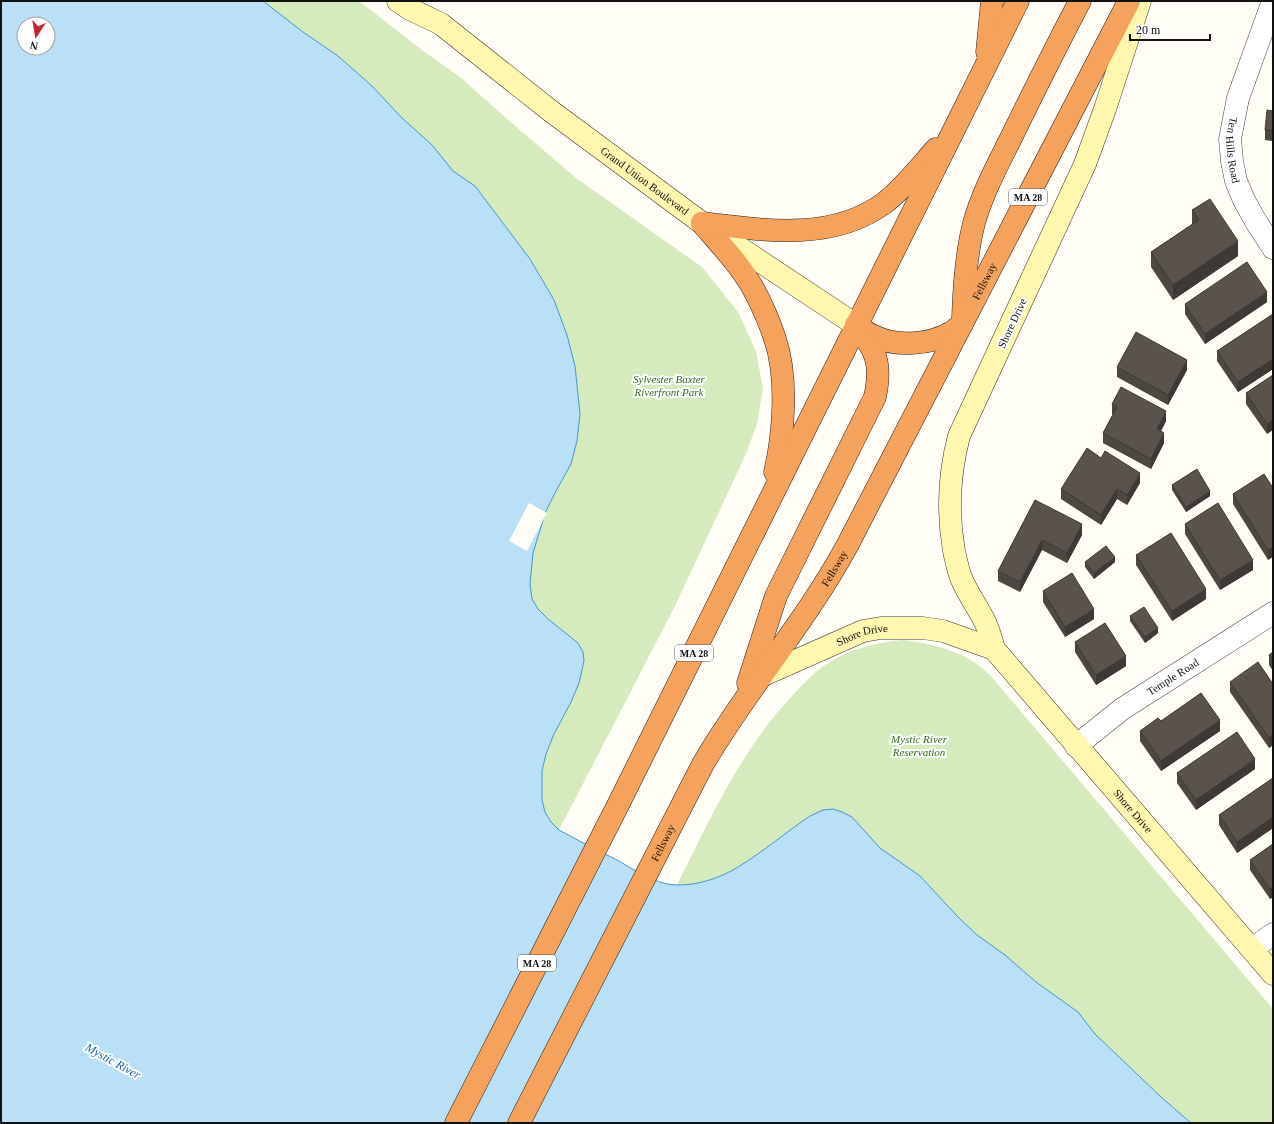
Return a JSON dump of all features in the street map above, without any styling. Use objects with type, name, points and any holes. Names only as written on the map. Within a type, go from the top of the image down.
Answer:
[{"type":"highway","points":[[986,66],[992,1]]},
{"type":"highway","name":"MA 28","points":[[456,1123],[619,803],[1018,1]]},
{"type":"highway","points":[[856,325],[874,337],[892,342],[921,343],[937,339],[950,333],[962,324],[966,261],[974,222],[996,167],[1080,1]]},
{"type":"highway","name":"Fellsway","points":[[519,1123],[703,764],[741,703],[818,595],[834,570],[1129,1]]},
{"type":"highway","points":[[702,223],[763,230],[813,230],[839,225],[861,217],[882,204],[900,188],[956,125]]},
{"type":"highway","points":[[702,223],[738,266],[753,289],[775,339],[781,364],[783,394],[782,422],[779,453],[768,502]]},
{"type":"highway","points":[[741,703],[776,596],[875,397],[877,384],[874,352],[856,325]]},
{"type":"street","name":"Grand Union Boulevard","points":[[398,1],[410,9],[441,24],[552,112],[702,223],[856,325]]},
{"type":"street","name":"Grand Union Boulevard","points":[[428,1],[441,24]]},
{"type":"street","name":"Shore Drive","points":[[1140,1],[1085,164],[959,436],[954,455],[949,491],[951,530],[961,579],[968,594],[985,621],[994,649],[1273,974]]},
{"type":"street","name":"Ten Hills Road","points":[[1273,1],[1238,98],[1230,139],[1236,181],[1251,213],[1273,248]]},
{"type":"street","name":"Temple Road","points":[[1076,746],[1122,709],[1273,613]]},
{"type":"street","name":"Shore Drive","points":[[760,677],[863,631],[881,628],[923,628],[943,631],[994,649]]},
{"type":"street","points":[[1252,948],[1273,934]]},
{"type":"green space","name":"Sylvester Baxter Riverfront Park","points":[[263,1],[359,1],[422,50],[460,77],[576,178],[702,267],[738,312],[756,351],[763,389],[757,424],[745,456],[675,606],[559,830],[551,822],[545,812],[542,800],[542,771],[546,754],[554,734],[579,683],[584,661],[583,652],[578,643],[538,609],[532,599],[530,584],[533,553],[546,511],[556,491],[580,414],[575,366],[567,335],[554,300],[530,259],[475,186],[453,171],[432,145],[402,118],[372,86],[338,56],[303,32]]},
{"type":"green space","name":"Mystic River Reservation","points":[[903,640],[928,644],[950,650],[971,660],[990,675],[1273,1009],[1273,1123],[1191,1123],[1161,1097],[1095,1034],[1078,1012],[1036,982],[1005,955],[977,935],[920,876],[880,848],[868,836],[810,816],[760,853],[734,870],[703,882],[677,885],[714,810],[742,762],[757,739],[796,692],[818,670],[837,658],[864,647],[884,642]]},
{"type":"water","name":"Mystic River","points":[[1,1],[263,1],[303,32],[338,56],[372,86],[402,118],[432,145],[453,171],[475,186],[530,259],[554,300],[567,335],[575,366],[580,414],[577,441],[571,464],[546,511],[533,553],[530,584],[532,599],[538,609],[578,643],[583,652],[584,661],[579,683],[554,734],[546,754],[542,771],[542,800],[545,812],[551,822],[559,830],[647,877],[662,883],[686,885],[717,878],[731,871],[810,816],[823,810],[833,809],[842,812],[852,817],[880,848],[920,876],[977,935],[1005,955],[1036,982],[1078,1012],[1095,1034],[1161,1097],[1191,1123],[1,1123]]},
{"type":"pier","points":[[529,503],[547,513],[527,551],[509,541]]},
{"type":"building","points":[[1267,110],[1273,111],[1273,131],[1265,130]]},
{"type":"building","points":[[1210,199],[1238,241],[1173,285],[1151,252],[1199,220],[1192,210]]},
{"type":"building","points":[[1247,262],[1267,292],[1205,334],[1185,304]]},
{"type":"building","points":[[1273,314],[1273,359],[1238,382],[1217,351]]},
{"type":"building","points":[[1136,332],[1187,360],[1168,395],[1117,367]]},
{"type":"building","points":[[1273,375],[1273,419],[1267,424],[1246,393]]},
{"type":"building","points":[[1121,387],[1166,411],[1157,429],[1164,433],[1151,459],[1103,433],[1117,407],[1112,404]]},
{"type":"building","points":[[1087,448],[1101,458],[1105,451],[1140,473],[1127,495],[1117,489],[1101,515],[1061,489]]},
{"type":"building","points":[[1197,469],[1210,491],[1186,507],[1172,485]]},
{"type":"building","points":[[1264,474],[1273,488],[1273,547],[1268,550],[1233,494]]},
{"type":"building","points":[[1035,500],[1082,524],[1067,553],[1042,540],[1020,582],[998,571]]},
{"type":"building","points":[[1218,503],[1253,560],[1220,580],[1185,524]]},
{"type":"building","points":[[1171,533],[1206,589],[1172,611],[1136,555]]},
{"type":"building","points":[[1106,546],[1115,557],[1094,573],[1085,562]]},
{"type":"building","points":[[1072,573],[1094,609],[1065,627],[1043,591]]},
{"type":"building","points":[[1144,607],[1158,628],[1145,637],[1130,616]]},
{"type":"building","points":[[1105,623],[1126,656],[1096,675],[1075,642]]},
{"type":"building","points":[[1273,652],[1273,661],[1269,655]]},
{"type":"building","points":[[1258,662],[1273,684],[1273,735],[1269,738],[1230,682]]},
{"type":"building","points":[[1201,693],[1220,720],[1161,761],[1140,731],[1158,718],[1161,721]]},
{"type":"building","points":[[1237,732],[1255,759],[1196,800],[1177,773]]},
{"type":"building","points":[[1273,778],[1273,817],[1237,842],[1219,815]]},
{"type":"building","points":[[1273,844],[1273,887],[1270,889],[1250,860]]}]
